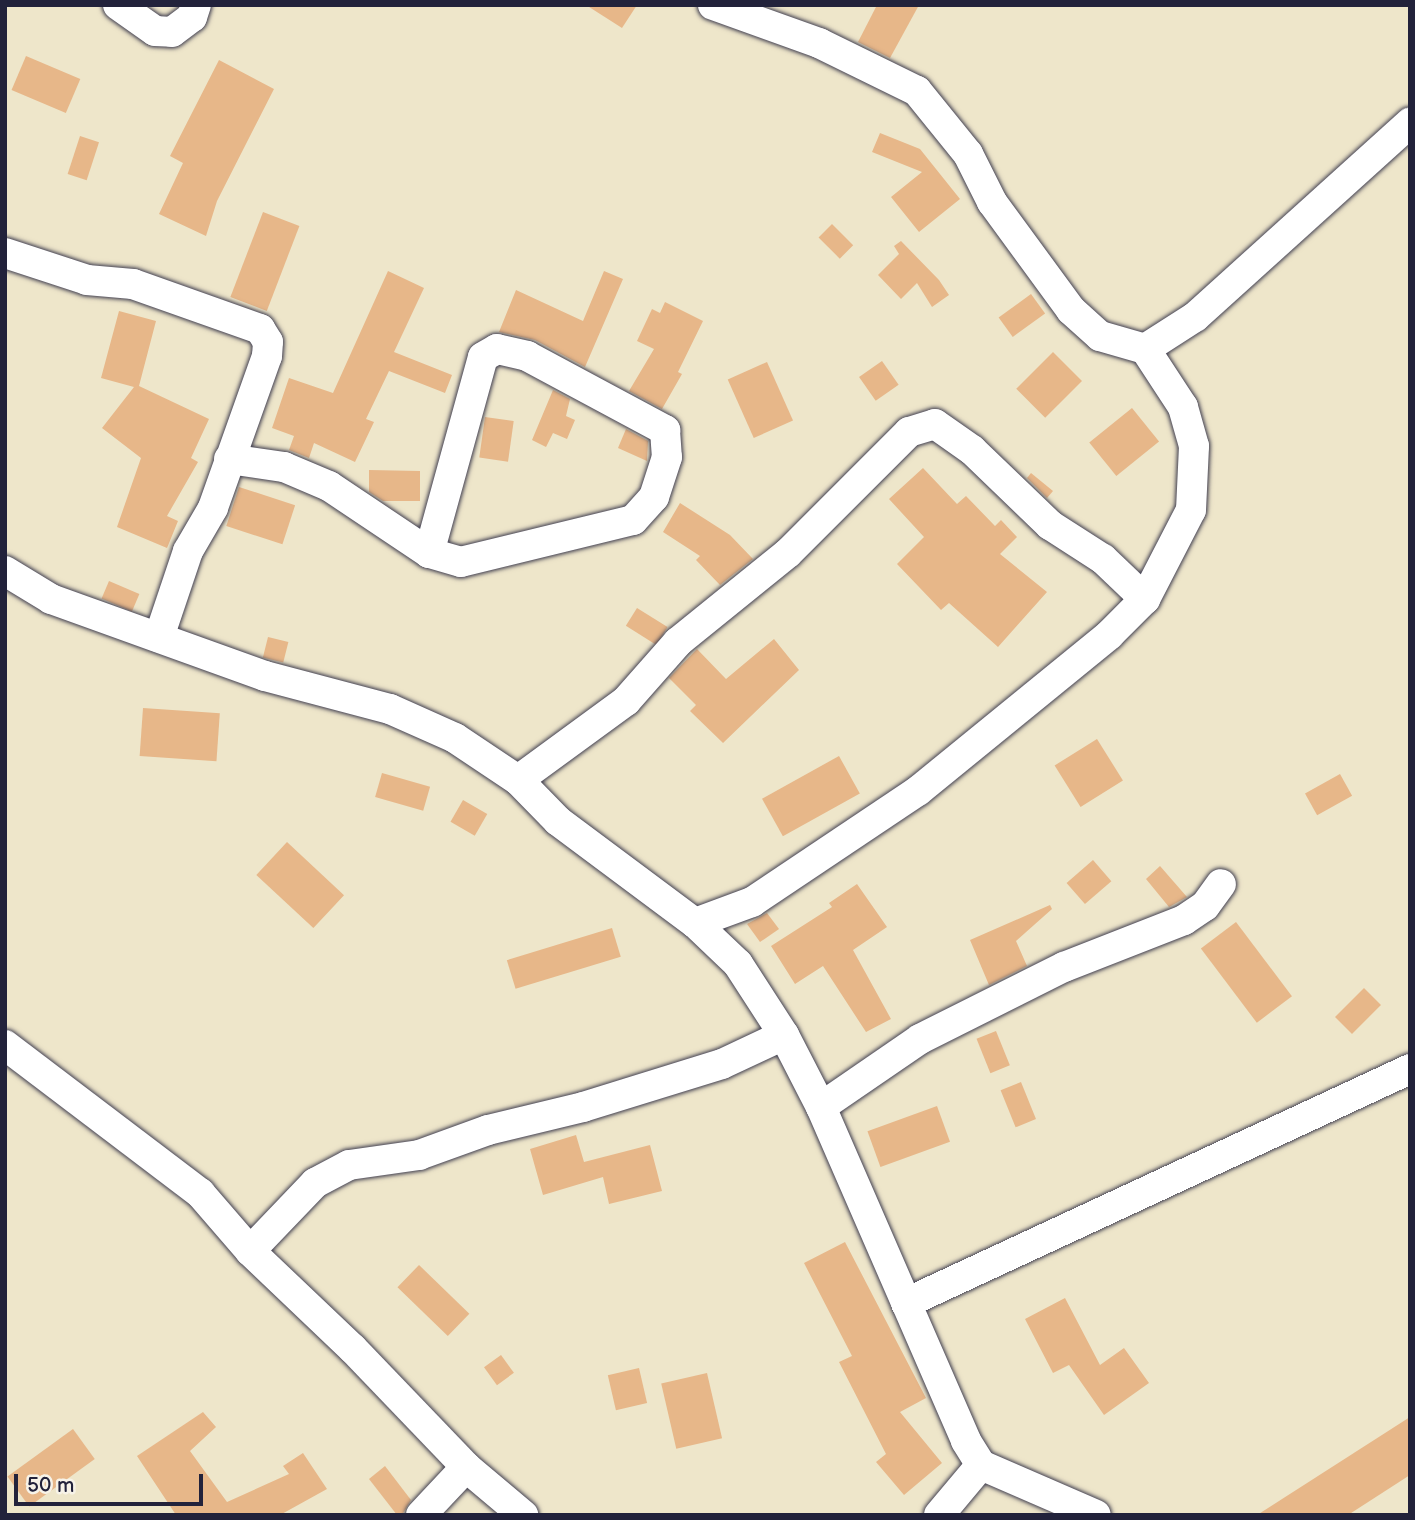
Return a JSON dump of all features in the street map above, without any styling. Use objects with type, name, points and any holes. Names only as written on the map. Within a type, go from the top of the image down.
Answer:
[{"type":"street","points":[[118,5],[155,30],[172,32],[191,17],[197,5]]},
{"type":"street","points":[[695,923],[752,902],[918,791],[1109,635],[1145,598],[1191,510],[1194,446],[1183,407],[1145,349],[1100,336],[1071,310],[992,202],[968,154],[917,91],[819,43],[713,5]]},
{"type":"street","points":[[1145,349],[1195,317],[1410,123]]},
{"type":"street","points":[[5,253],[87,280],[133,285],[260,329],[268,342],[267,356],[213,508],[188,551],[159,637]]},
{"type":"street","points":[[229,459],[284,467],[329,486],[429,552],[461,562],[633,520],[654,497],[667,457],[665,430],[527,356],[497,349],[483,357],[429,552]]},
{"type":"street","points":[[518,780],[626,701],[678,642],[788,553],[909,432],[935,424],[972,450],[1050,525],[1103,559],[1145,598]]},
{"type":"street","points":[[5,571],[51,599],[265,676],[390,709],[455,738],[518,780],[558,821],[695,923],[738,964],[784,1035],[821,1107],[966,1441],[981,1465],[1096,1515]]},
{"type":"street","points":[[821,1107],[920,1040],[1064,967],[1184,920],[1205,906],[1222,884]]},
{"type":"street","points":[[250,1251],[315,1184],[349,1165],[419,1155],[488,1130],[583,1107],[722,1064],[784,1035]]},
{"type":"street","points":[[5,1045],[200,1193],[250,1251],[353,1349],[466,1467],[523,1515]]},
{"type":"street","points":[[906,1303],[1410,1069]]},
{"type":"street","points":[[939,1515],[981,1465]]},
{"type":"street","points":[[421,1515],[466,1467]]},
{"type":"building","points":[[586,5],[637,5],[622,28]]},
{"type":"building","points":[[877,5],[919,5],[890,58],[858,42]]},
{"type":"building","points":[[26,56],[80,79],[66,113],[12,90]]},
{"type":"building","points":[[219,60],[274,89],[217,201],[206,236],[159,214],[183,163],[170,156]]},
{"type":"building","points":[[880,133],[920,149],[960,199],[919,232],[891,197],[922,172],[872,152]]},
{"type":"building","points":[[80,136],[99,142],[87,180],[68,174]]},
{"type":"building","points":[[263,212],[299,226],[267,311],[230,297]]},
{"type":"building","points":[[832,224],[853,245],[840,259],[819,237]]},
{"type":"building","points":[[901,241],[939,280],[949,295],[932,307],[917,283],[901,299],[878,275],[899,254],[894,246]]},
{"type":"building","points":[[388,271],[424,288],[394,352],[452,375],[445,393],[389,371],[366,419],[374,422],[355,462],[314,443],[309,458],[289,450],[294,436],[272,428],[289,378],[333,393]]},
{"type":"building","points":[[604,271],[623,279],[585,367],[535,340],[499,332],[516,290],[583,321]]},
{"type":"building","points":[[1031,294],[1045,313],[1013,337],[999,318]]},
{"type":"building","points":[[665,302],[703,321],[678,372],[682,374],[662,409],[629,391],[654,349],[637,341],[652,309],[660,313]]},
{"type":"building","points":[[119,311],[156,321],[139,386],[209,419],[191,458],[198,462],[167,516],[178,521],[167,548],[117,527],[141,458],[102,428],[134,387],[101,378]]},
{"type":"building","points":[[1053,352],[1082,381],[1045,418],[1016,389]]},
{"type":"building","points":[[882,361],[899,385],[876,401],[859,377]]},
{"type":"building","points":[[767,362],[793,420],[754,438],[728,379]]},
{"type":"building","points":[[553,390],[570,399],[566,416],[575,420],[567,439],[553,433],[546,447],[532,440]]},
{"type":"building","points":[[1132,408],[1159,441],[1116,476],[1089,443]]},
{"type":"building","points":[[485,417],[514,421],[508,462],[479,458]]},
{"type":"building","points":[[626,429],[648,441],[647,461],[618,448]]},
{"type":"building","points":[[923,468],[957,504],[966,496],[995,526],[1001,520],[1017,537],[1000,554],[1047,592],[998,647],[949,603],[941,610],[897,564],[924,537],[889,499]]},
{"type":"building","points":[[369,470],[420,471],[420,501],[383,501],[369,492]]},
{"type":"building","points":[[1031,473],[1053,491],[1047,498],[1027,478]]},
{"type":"building","points":[[239,487],[295,505],[282,544],[226,526]]},
{"type":"building","points":[[680,503],[730,535],[753,559],[720,585],[696,560],[700,556],[663,532]]},
{"type":"building","points":[[109,581],[139,594],[132,611],[102,598]]},
{"type":"building","points":[[637,608],[668,627],[656,645],[626,626]]},
{"type":"building","points":[[268,637],[288,642],[283,662],[263,657]]},
{"type":"building","points":[[774,639],[799,670],[723,743],[690,711],[696,705],[669,678],[697,649],[726,679]]},
{"type":"building","points":[[143,708],[220,713],[216,761],[140,756]]},
{"type":"building","points":[[1097,739],[1123,781],[1081,807],[1055,765]]},
{"type":"building","points":[[839,756],[860,794],[783,836],[762,799]]},
{"type":"building","points":[[382,773],[430,787],[423,811],[375,797]]},
{"type":"building","points":[[1340,774],[1352,796],[1317,815],[1305,793]]},
{"type":"building","points":[[463,800],[487,814],[475,836],[450,822]]},
{"type":"building","points":[[287,842],[344,895],[313,928],[256,875]]},
{"type":"building","points":[[1093,860],[1111,881],[1085,904],[1067,883]]},
{"type":"building","points":[[1160,866],[1187,897],[1169,907],[1146,879]]},
{"type":"building","points":[[857,884],[887,927],[853,950],[891,1019],[866,1032],[823,966],[795,984],[771,946],[832,907],[829,903]]},
{"type":"building","points":[[1050,905],[1052,909],[1016,941],[1027,966],[989,985],[970,940]]},
{"type":"building","points":[[767,913],[779,929],[760,942],[747,924]]},
{"type":"building","points":[[1236,922],[1292,996],[1257,1023],[1201,948]]},
{"type":"building","points":[[612,928],[621,957],[516,989],[507,960]]},
{"type":"building","points":[[1364,988],[1381,1005],[1352,1034],[1335,1017]]},
{"type":"building","points":[[996,1031],[1010,1065],[990,1073],[977,1039]]},
{"type":"building","points":[[1021,1082],[1036,1119],[1016,1127],[1001,1090]]},
{"type":"building","points":[[937,1106],[950,1142],[880,1167],[867,1131]]},
{"type":"building","points":[[576,1135],[584,1162],[650,1145],[662,1191],[609,1204],[603,1177],[543,1195],[530,1149]]},
{"type":"building","points":[[845,1242],[926,1398],[900,1412],[942,1463],[904,1495],[876,1462],[886,1454],[839,1362],[852,1356],[804,1263]]},
{"type":"building","points":[[419,1265],[469,1314],[448,1336],[397,1287]]},
{"type":"building","points":[[1065,1298],[1100,1365],[1124,1348],[1149,1383],[1104,1415],[1069,1365],[1053,1373],[1025,1319]]},
{"type":"building","points":[[501,1355],[514,1373],[497,1385],[484,1367]]},
{"type":"building","points":[[639,1368],[647,1403],[616,1410],[608,1375]]},
{"type":"building","points":[[707,1373],[722,1438],[676,1449],[661,1384]]},
{"type":"building","points":[[203,1412],[216,1427],[190,1451],[227,1502],[289,1474],[283,1466],[303,1453],[327,1489],[280,1515],[176,1515],[137,1456]]},
{"type":"building","points":[[1410,1417],[1410,1475],[1348,1515],[1257,1515]]},
{"type":"building","points":[[73,1429],[95,1459],[29,1507],[7,1477]]},
{"type":"building","points":[[385,1466],[411,1500],[402,1515],[397,1515],[369,1479]]}]
